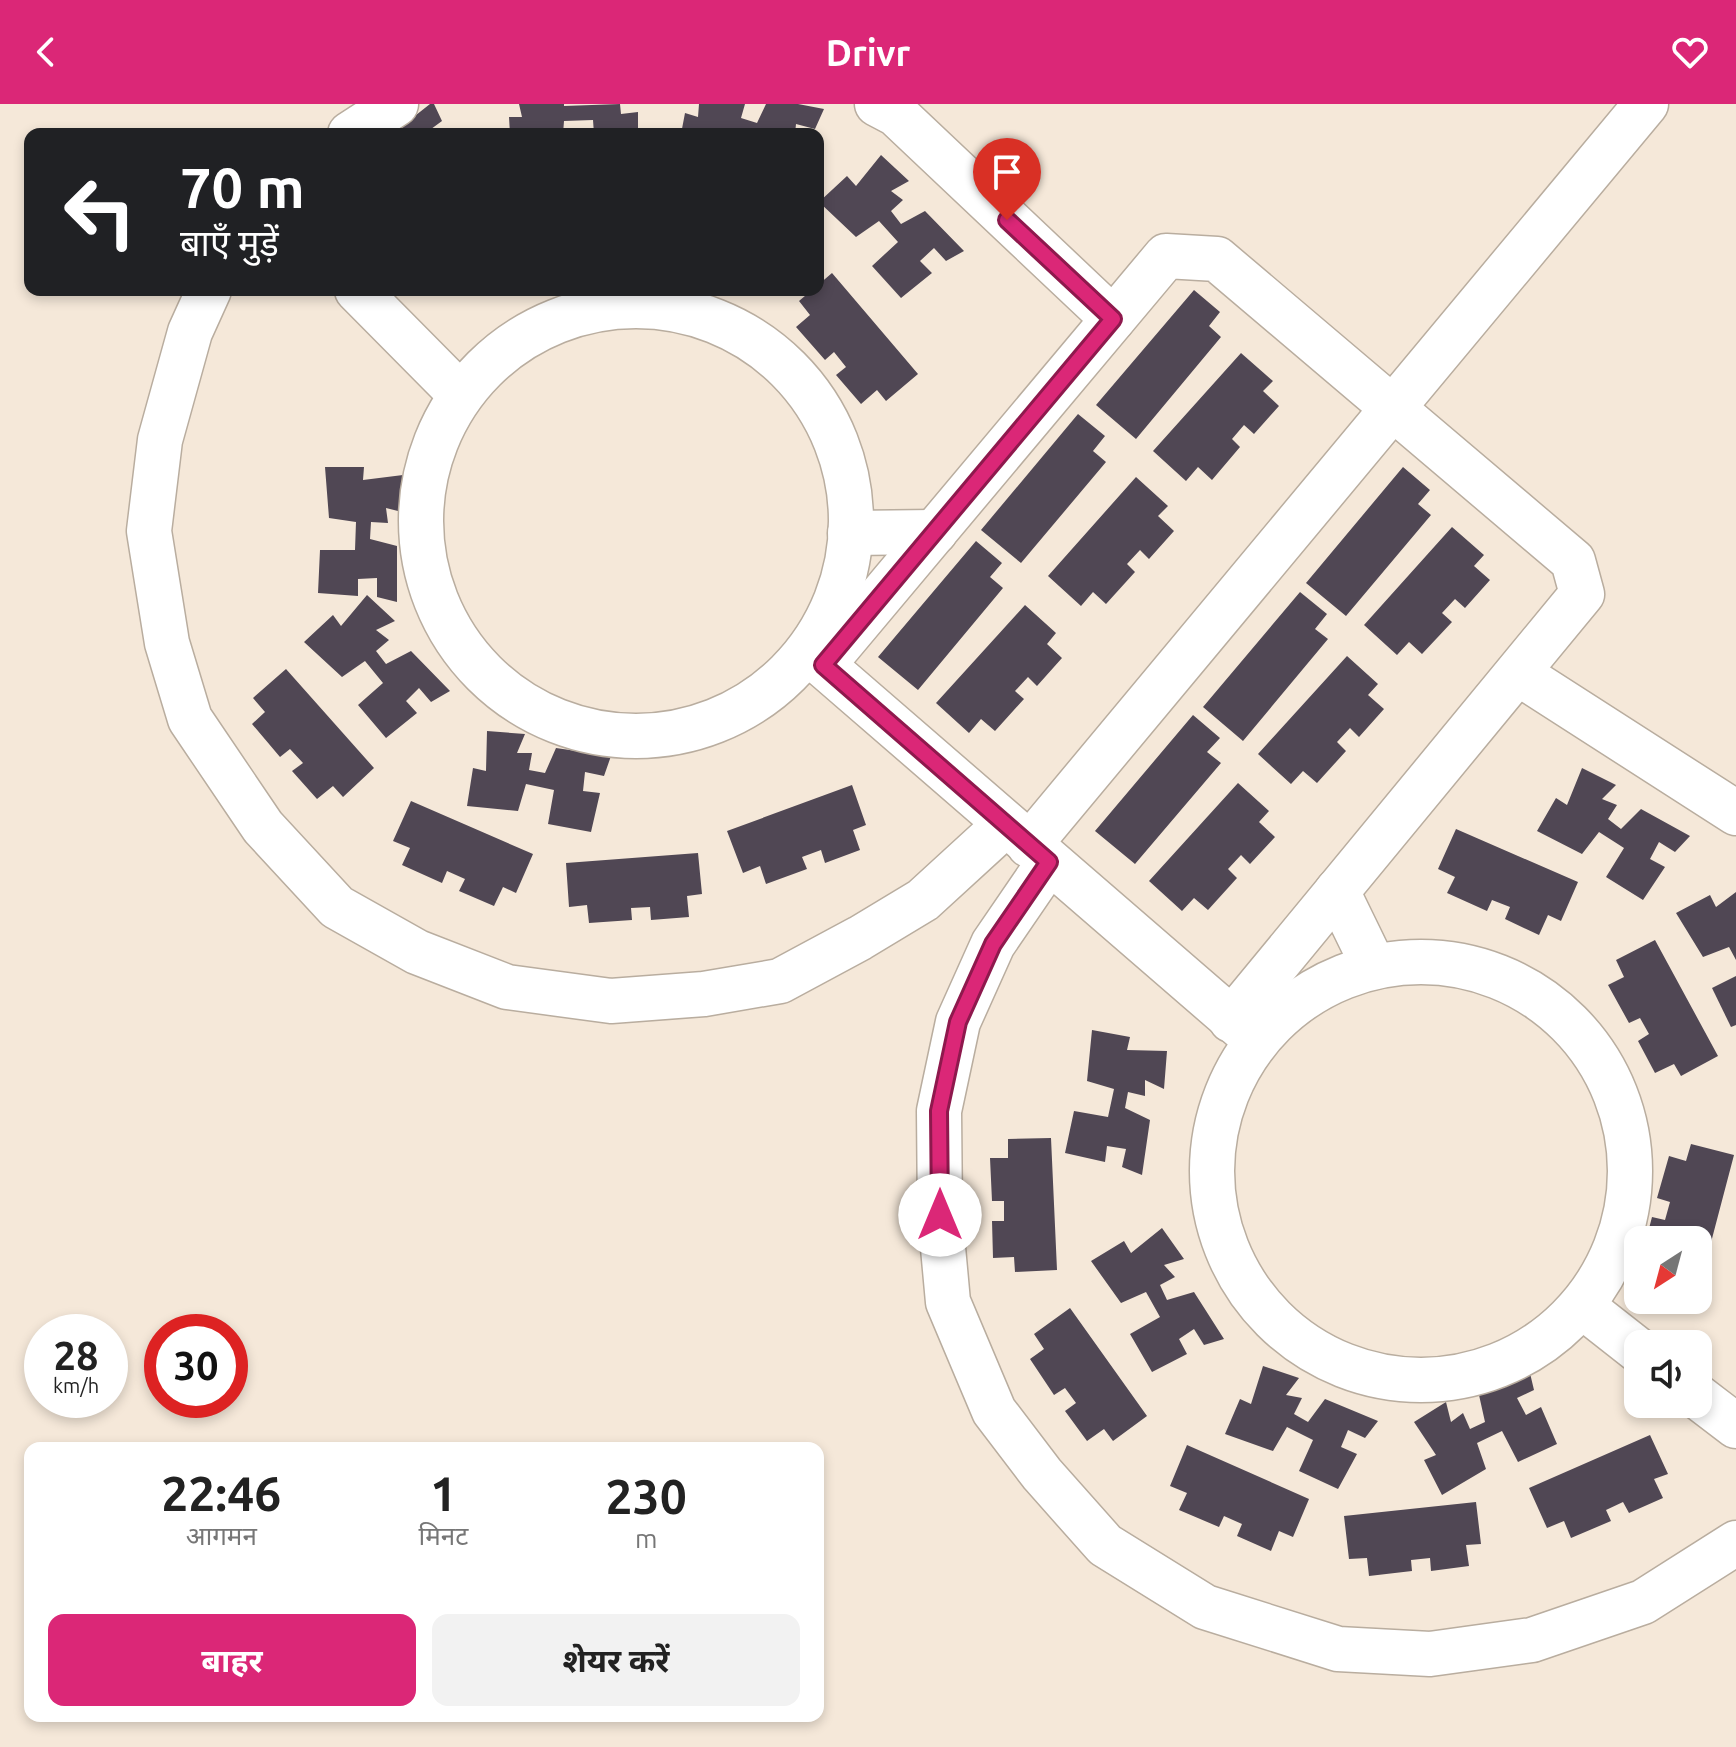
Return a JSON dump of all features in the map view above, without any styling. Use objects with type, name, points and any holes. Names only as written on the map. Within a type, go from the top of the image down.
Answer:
[{"type":"street","points":[[359,128],[396,104]]},
{"type":"street","points":[[877,104],[896,114],[1113,319]]},
{"type":"street","points":[[1646,104],[1028,844],[993,944],[958,1022],[939,1111],[940,1215],[948,1302],[994,1411],[1042,1474],[1105,1545],[1205,1607],[1338,1649],[1430,1654],[1532,1640],[1643,1602],[1736,1543]]},
{"type":"street","points":[[816,659],[843,588],[853,513],[837,440],[797,376],[737,330],[665,307],[590,309],[520,338],[465,388],[432,447],[420,513],[429,581],[458,643],[504,692],[563,725],[631,738],[698,729],[759,700],[816,659],[935,532],[1166,256],[1217,259],[1573,561],[1582,594],[1337,891],[1243,1030],[1221,1102],[1210,1173],[1224,1244],[1260,1306],[1315,1352],[1382,1377],[1454,1379],[1522,1356],[1578,1312],[1614,1255],[1631,1190],[1626,1123],[1600,1061],[1556,1010],[1499,976],[1433,961],[1366,967],[1305,995],[1243,1030]]},
{"type":"street","points":[[206,296],[190,332],[160,440],[149,531],[167,643],[190,719],[263,827],[337,907],[417,952],[507,987],[611,1001],[704,994],[780,981],[1028,844]]},
{"type":"street","points":[[363,296],[461,395]]},
{"type":"street","points":[[850,533],[935,532]]},
{"type":"street","points":[[816,659],[1243,1030]]},
{"type":"street","points":[[1518,673],[1736,813]]},
{"type":"street","points":[[1337,891],[1374,967]]},
{"type":"street","points":[[1582,1306],[1624,1339]]},
{"type":"street","points":[[1712,1408],[1736,1426]]},
{"type":"building","points":[[430,104],[434,104],[442,121],[432,128],[400,128]]},
{"type":"building","points":[[519,104],[620,104],[621,114],[638,112],[638,128],[594,128],[593,120],[564,121],[563,128],[510,128],[509,117],[522,117]]},
{"type":"building","points":[[699,104],[745,104],[741,118],[757,123],[766,104],[798,104],[824,109],[815,128],[796,124],[796,128],[682,128],[685,113],[698,117]]},
{"type":"building","points":[[881,155],[909,181],[891,191],[903,200],[891,211],[901,224],[925,211],[964,251],[946,261],[934,248],[920,261],[932,273],[901,298],[872,266],[898,242],[879,221],[856,237],[824,207],[824,197],[847,176],[856,186]]},
{"type":"building","points":[[832,273],[918,374],[886,401],[877,390],[861,404],[836,375],[846,367],[834,352],[825,360],[796,327],[810,315],[799,301],[805,296],[824,296],[824,280]]},
{"type":"building","points":[[1194,290],[1220,312],[1209,326],[1221,337],[1136,439],[1096,405]]},
{"type":"building","points":[[1241,353],[1273,381],[1263,391],[1279,406],[1254,434],[1244,425],[1232,439],[1240,447],[1212,480],[1198,467],[1186,481],[1153,451]]},
{"type":"building","points":[[1078,414],[1105,436],[1093,451],[1106,462],[1021,563],[981,530]]},
{"type":"building","points":[[325,467],[364,467],[363,480],[403,475],[406,513],[386,508],[388,523],[371,522],[370,539],[397,546],[397,602],[377,597],[377,578],[358,579],[358,596],[318,593],[320,550],[355,550],[356,522],[329,518]]},
{"type":"building","points":[[1403,467],[1430,490],[1418,504],[1431,515],[1346,616],[1306,583]]},
{"type":"building","points":[[1136,477],[1168,506],[1158,516],[1174,531],[1149,559],[1140,550],[1127,564],[1135,572],[1106,604],[1093,592],[1081,606],[1048,576]]},
{"type":"building","points":[[1452,527],[1484,555],[1474,566],[1490,580],[1465,608],[1455,599],[1442,613],[1452,622],[1422,654],[1409,642],[1397,655],[1364,625]]},
{"type":"building","points":[[976,541],[1002,563],[990,577],[1003,588],[918,690],[878,657]]},
{"type":"building","points":[[1300,592],[1327,614],[1315,629],[1328,639],[1243,741],[1203,707]]},
{"type":"building","points":[[367,595],[395,621],[376,630],[389,640],[376,651],[386,664],[411,651],[450,691],[431,702],[419,688],[406,701],[417,713],[386,738],[358,705],[383,683],[365,661],[342,677],[304,642],[333,615],[341,626]]},
{"type":"building","points":[[1025,605],[1056,633],[1047,644],[1062,658],[1037,686],[1028,677],[1015,691],[1024,699],[995,731],[981,719],[969,733],[936,703]]},
{"type":"building","points":[[1347,656],[1378,684],[1368,695],[1384,709],[1359,737],[1350,728],[1337,742],[1346,751],[1317,783],[1303,771],[1291,784],[1258,754]]},
{"type":"building","points":[[286,669],[374,768],[343,797],[333,786],[317,799],[292,771],[303,763],[290,749],[280,757],[252,724],[265,712],[253,698]]},
{"type":"building","points":[[1193,715],[1220,738],[1207,752],[1221,763],[1135,864],[1095,831]]},
{"type":"building","points":[[487,731],[525,734],[517,753],[532,753],[529,770],[545,773],[556,748],[611,756],[604,776],[585,772],[583,791],[600,793],[591,832],[548,824],[554,790],[526,784],[518,811],[467,806],[473,768],[486,771]]},
{"type":"building","points":[[1582,768],[1616,785],[1602,799],[1617,805],[1608,819],[1621,829],[1641,809],[1690,836],[1675,852],[1659,842],[1650,859],[1665,867],[1643,900],[1606,877],[1624,848],[1599,832],[1582,854],[1537,831],[1556,798],[1567,805]]},
{"type":"building","points":[[1238,783],[1269,811],[1259,822],[1275,837],[1250,864],[1241,855],[1228,869],[1237,878],[1208,910],[1194,898],[1182,911],[1149,881]]},
{"type":"building","points":[[852,785],[866,825],[853,830],[860,850],[825,863],[821,850],[802,857],[807,869],[766,884],[760,866],[743,873],[727,831]]},
{"type":"building","points":[[411,801],[533,854],[516,893],[503,887],[494,906],[459,891],[465,879],[447,871],[442,883],[402,865],[410,848],[393,841]]},
{"type":"building","points":[[1456,829],[1578,882],[1561,921],[1548,915],[1539,935],[1505,919],[1510,907],[1492,900],[1487,911],[1447,893],[1455,877],[1438,869]]},
{"type":"building","points":[[698,853],[702,894],[687,896],[689,917],[651,920],[650,907],[631,908],[632,920],[589,923],[587,905],[569,907],[566,863]]},
{"type":"building","points":[[1736,892],[1736,960],[1729,947],[1703,957],[1676,913],[1710,895],[1716,907]]},
{"type":"building","points":[[1655,940],[1718,1056],[1681,1076],[1674,1064],[1655,1073],[1638,1041],[1649,1034],[1640,1018],[1629,1023],[1608,985],[1624,977],[1616,960]]},
{"type":"building","points":[[1736,976],[1736,1025],[1731,1027],[1712,988]]},
{"type":"building","points":[[1092,1030],[1130,1037],[1127,1050],[1167,1051],[1164,1089],[1145,1080],[1145,1096],[1128,1092],[1125,1108],[1150,1120],[1142,1175],[1122,1167],[1126,1149],[1107,1146],[1105,1162],[1065,1153],[1074,1111],[1108,1117],[1114,1089],[1087,1081]]},
{"type":"building","points":[[1051,1138],[1057,1270],[1015,1272],[1014,1257],[993,1258],[992,1221],[1004,1221],[1004,1201],[992,1201],[990,1158],[1008,1158],[1008,1139]]},
{"type":"building","points":[[1691,1144],[1734,1155],[1712,1239],[1712,1226],[1650,1226],[1652,1217],[1665,1220],[1670,1202],[1657,1198],[1669,1156],[1686,1161]]},
{"type":"building","points":[[1162,1228],[1184,1259],[1164,1265],[1175,1277],[1160,1285],[1167,1300],[1194,1292],[1224,1339],[1204,1345],[1194,1329],[1179,1339],[1187,1354],[1152,1372],[1130,1334],[1160,1317],[1146,1292],[1121,1303],[1091,1261],[1124,1241],[1131,1253]]},
{"type":"building","points":[[1070,1308],[1147,1416],[1113,1441],[1104,1429],[1087,1441],[1065,1411],[1076,1403],[1065,1388],[1054,1395],[1030,1359],[1044,1349],[1034,1334]]},
{"type":"building","points":[[1263,1366],[1299,1378],[1286,1395],[1302,1398],[1294,1414],[1308,1422],[1325,1399],[1378,1421],[1365,1438],[1348,1430],[1341,1447],[1357,1454],[1338,1489],[1299,1471],[1313,1440],[1287,1427],[1273,1451],[1225,1434],[1240,1399],[1251,1404]]},
{"type":"building","points":[[1529,1369],[1534,1390],[1517,1398],[1526,1415],[1541,1407],[1557,1444],[1518,1462],[1502,1431],[1477,1443],[1486,1469],[1442,1495],[1424,1460],[1436,1455],[1414,1422],[1446,1402],[1451,1422],[1463,1413],[1470,1429],[1485,1422],[1479,1395]]},
{"type":"building","points":[[1650,1435],[1668,1474],[1654,1479],[1663,1498],[1629,1513],[1623,1502],[1606,1510],[1611,1521],[1571,1538],[1564,1521],[1547,1528],[1529,1488]]},
{"type":"building","points":[[1187,1445],[1309,1499],[1293,1537],[1279,1531],[1271,1551],[1237,1536],[1242,1524],[1224,1516],[1219,1527],[1179,1510],[1187,1493],[1170,1486]]},
{"type":"building","points":[[1476,1502],[1481,1544],[1466,1545],[1469,1566],[1431,1571],[1430,1558],[1411,1560],[1412,1571],[1369,1576],[1367,1558],[1349,1559],[1344,1516]]},
{"type":"route","points":[[940,1215],[939,1111],[958,1022],[993,944],[1049,862],[823,665],[1113,319],[1007,220]]}]
